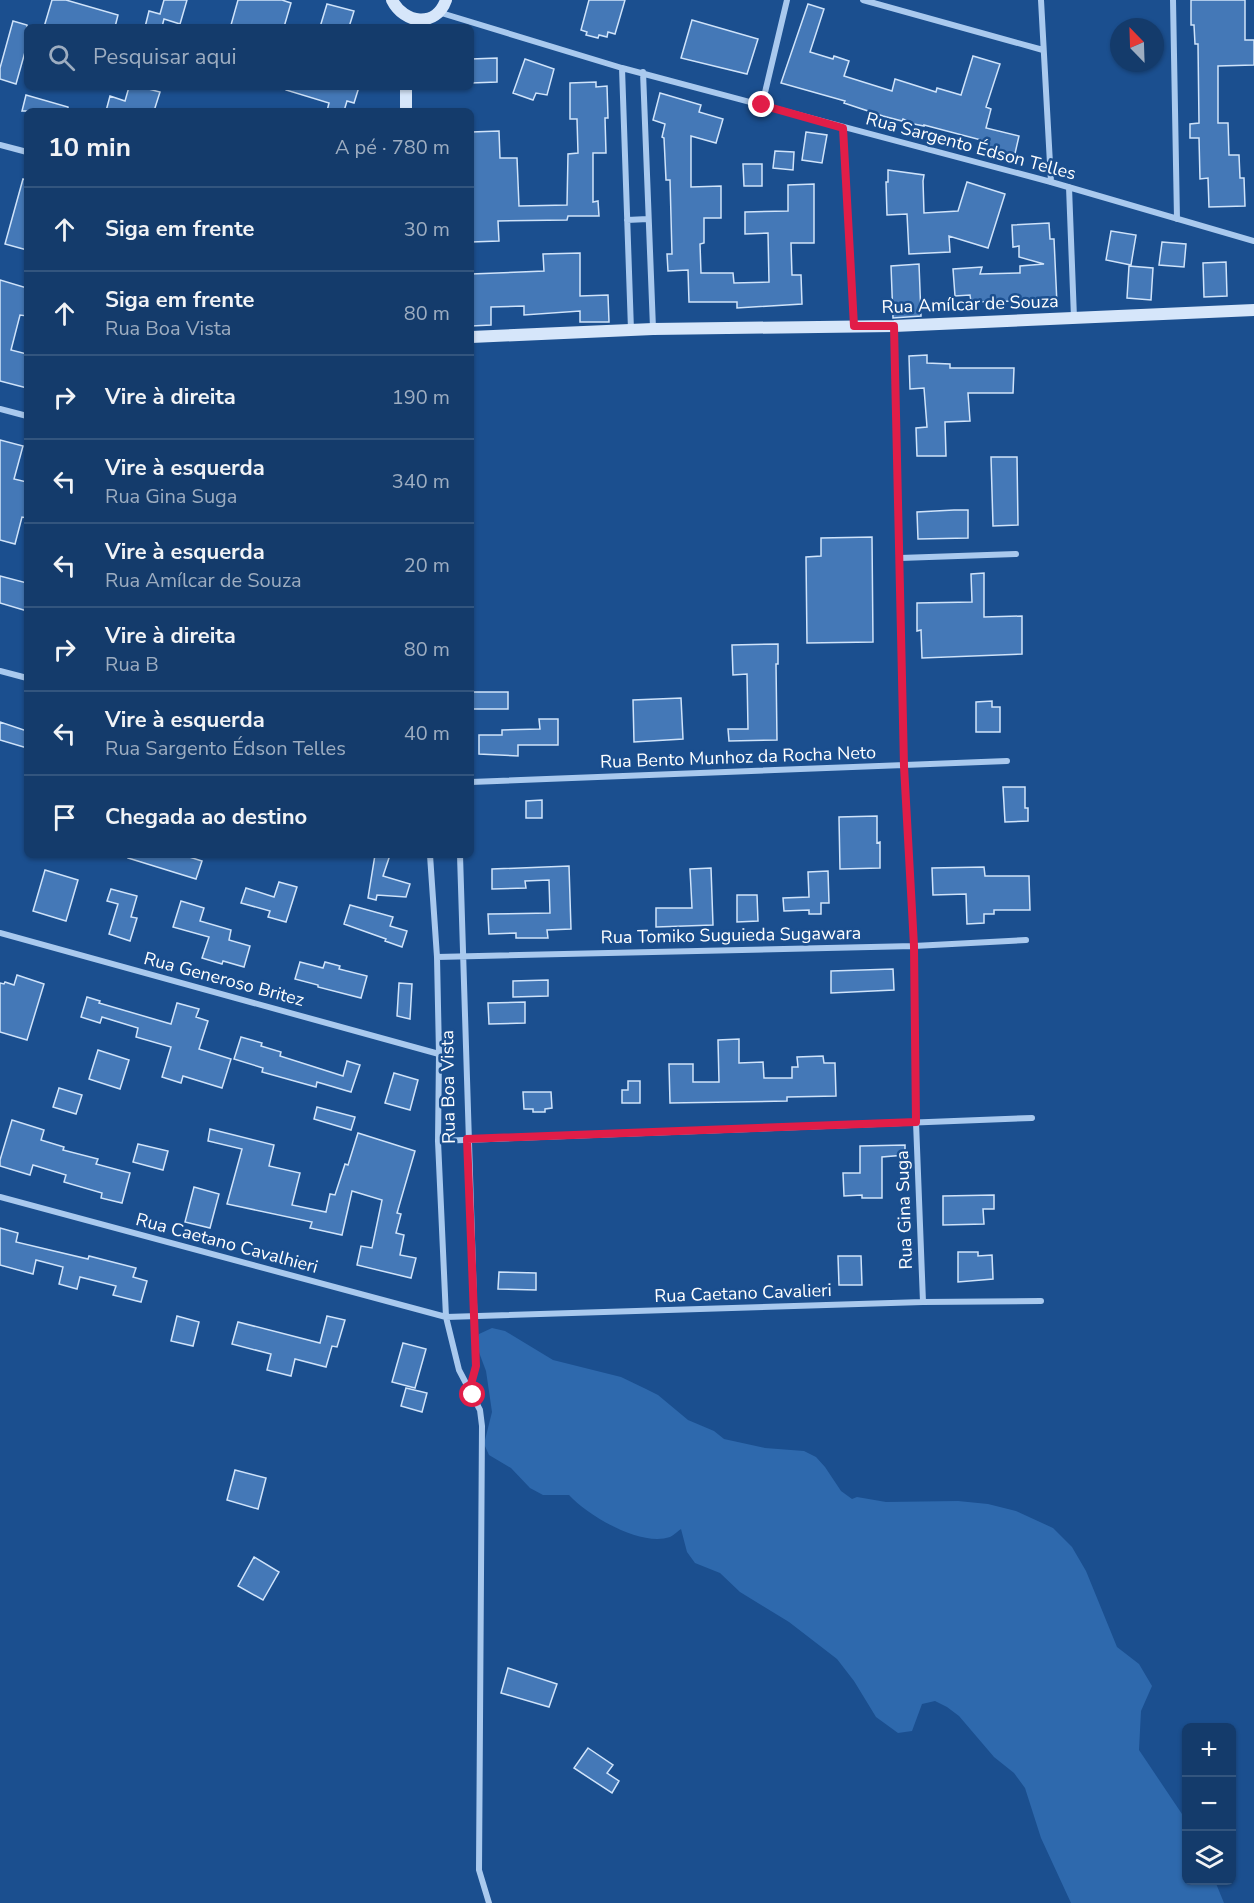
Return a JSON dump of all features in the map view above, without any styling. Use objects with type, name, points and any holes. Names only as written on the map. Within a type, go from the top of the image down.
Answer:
[{"type":"street","points":[[391,0],[403,21],[430,17],[438,12],[446,0]]},
{"type":"street","points":[[762,105],[787,0]]},
{"type":"street","points":[[864,0],[1043,50]]},
{"type":"street","points":[[1041,0],[1051,182]]},
{"type":"street","points":[[1173,0],[1177,219]]},
{"type":"street","name":"Rua Sargento Édson Telles","points":[[438,12],[622,68],[1051,182],[1254,241]]},
{"type":"street","points":[[622,68],[631,330]]},
{"type":"street","points":[[643,72],[654,329]]},
{"type":"street","points":[[405,90],[406,108]]},
{"type":"street","points":[[843,128],[854,326]]},
{"type":"street","points":[[0,145],[24,151]]},
{"type":"street","points":[[1069,187],[1074,318]]},
{"type":"street","points":[[627,220],[648,219]]},
{"type":"street","name":"Rua Amílcar de Souza","points":[[474,337],[654,329],[894,326],[1254,310]]},
{"type":"street","name":"Rua Gina Suga","points":[[894,326],[904,766],[914,946],[916,1122],[923,1302]]},
{"type":"street","points":[[0,409],[24,415]]},
{"type":"street","points":[[900,558],[1016,554]]},
{"type":"street","points":[[0,671],[24,677]]},
{"type":"street","name":"Rua Bento Munhoz da Rocha Neto","points":[[474,782],[1007,761]]},
{"type":"street","name":"Rua Boa Vista","points":[[430,858],[437,957],[440,1054],[438,1141],[446,1317],[459,1370],[480,1410],[482,1426],[479,1870],[489,1903]]},
{"type":"street","name":"Rua Boa Vista","points":[[460,858],[467,1139],[476,1366],[470,1388]]},
{"type":"street","name":"Rua Generoso Britez","points":[[0,933],[440,1054]]},
{"type":"street","name":"Rua Tomiko Suguieda Sugawara","points":[[437,957],[914,946],[1026,940]]},
{"type":"street","points":[[438,1141],[1032,1118]]},
{"type":"street","name":"Rua Caetano Cavalhieri","points":[[0,1197],[446,1317]]},
{"type":"street","name":"Rua Caetano Cavalieri","points":[[446,1317],[474,1318],[923,1302],[1041,1301]]},
{"type":"shaded area","points":[[492,1328],[505,1331],[553,1360],[621,1377],[658,1395],[688,1420],[714,1431],[724,1439],[765,1448],[804,1451],[816,1457],[841,1491],[852,1499],[857,1497],[886,1502],[958,1501],[988,1504],[1016,1511],[1053,1528],[1072,1547],[1086,1571],[1117,1647],[1139,1664],[1152,1686],[1141,1711],[1139,1750],[1182,1814],[1182,1885],[1217,1885],[1224,1903],[1071,1903],[1041,1838],[1025,1788],[1014,1773],[994,1757],[959,1716],[935,1701],[922,1704],[912,1731],[898,1733],[876,1717],[854,1681],[837,1659],[789,1622],[740,1592],[720,1573],[695,1563],[687,1552],[681,1529],[670,1537],[658,1539],[630,1534],[589,1512],[569,1495],[543,1495],[530,1488],[511,1468],[489,1455],[484,1444],[492,1412],[486,1371],[477,1347],[479,1334]]},
{"type":"building","points":[[52,0],[66,0],[118,15],[116,24],[45,24]]},
{"type":"building","points":[[164,0],[187,0],[180,24],[164,19],[163,24],[146,24],[149,11],[160,14]]},
{"type":"building","points":[[238,0],[282,0],[291,3],[285,24],[231,24]]},
{"type":"building","points":[[589,0],[625,0],[615,34],[608,32],[607,37],[599,35],[598,38],[586,35],[587,32],[581,30]]},
{"type":"building","points":[[1191,0],[1245,0],[1245,40],[1254,40],[1254,65],[1218,66],[1218,123],[1228,123],[1229,155],[1239,155],[1240,178],[1244,178],[1245,206],[1209,207],[1208,178],[1200,179],[1199,138],[1190,138],[1190,124],[1199,123],[1198,44],[1195,44],[1194,25],[1191,25]]},
{"type":"building","points":[[327,4],[354,11],[350,24],[321,24]]},
{"type":"building","points":[[808,4],[824,9],[810,52],[849,61],[844,76],[892,91],[895,79],[936,92],[937,88],[961,95],[973,56],[1000,64],[986,107],[991,109],[986,128],[1019,136],[1014,158],[982,150],[985,141],[914,124],[903,119],[902,121],[883,116],[844,103],[845,101],[781,83]]},
{"type":"building","points":[[692,20],[758,39],[747,74],[681,58]]},
{"type":"building","points":[[13,21],[24,24],[24,56],[16,84],[0,79],[0,68]]},
{"type":"building","points":[[497,58],[497,82],[474,83],[474,59]]},
{"type":"building","points":[[525,59],[554,69],[547,95],[536,93],[533,100],[513,93]]},
{"type":"building","points":[[596,82],[596,87],[607,86],[606,153],[593,153],[593,202],[598,201],[599,216],[568,216],[567,220],[498,221],[499,241],[474,242],[474,132],[499,131],[500,158],[517,158],[519,206],[567,205],[568,154],[578,153],[577,119],[570,119],[570,83]]},
{"type":"building","points":[[128,90],[160,92],[155,108],[107,108],[110,96],[125,101]]},
{"type":"building","points":[[286,90],[358,90],[354,103],[347,101],[345,108],[328,108],[329,103]]},
{"type":"building","points":[[660,93],[701,105],[699,112],[723,119],[716,143],[691,136],[691,187],[721,186],[721,218],[704,218],[704,243],[700,244],[701,273],[733,273],[734,283],[769,282],[768,233],[745,234],[745,212],[788,211],[788,185],[814,184],[814,243],[791,243],[792,275],[801,275],[802,304],[737,308],[737,302],[689,302],[688,270],[668,271],[667,254],[672,254],[670,180],[666,180],[664,138],[662,137],[665,124],[653,120]]},
{"type":"building","points":[[26,95],[68,107],[24,108],[22,111]]},
{"type":"building","points":[[806,132],[827,135],[822,163],[802,160]]},
{"type":"building","points":[[775,151],[794,152],[793,170],[773,168]]},
{"type":"building","points":[[743,164],[762,164],[762,186],[744,186]]},
{"type":"building","points":[[888,170],[924,175],[924,213],[958,211],[967,182],[1005,194],[988,248],[949,236],[950,252],[909,254],[907,214],[887,215]]},
{"type":"building","points":[[23,179],[24,179],[24,249],[5,244]]},
{"type":"building","points":[[1049,223],[1050,239],[1054,239],[1057,304],[1022,306],[1021,301],[971,302],[970,295],[955,296],[953,269],[982,267],[980,274],[1020,273],[1020,266],[1044,264],[1019,257],[1019,246],[1013,247],[1012,225]]},
{"type":"building","points":[[1111,231],[1136,235],[1131,265],[1106,260]]},
{"type":"building","points":[[1162,242],[1186,244],[1184,267],[1159,265]]},
{"type":"building","points":[[580,253],[580,296],[608,295],[609,322],[580,322],[580,311],[524,315],[524,306],[491,307],[491,325],[474,326],[474,274],[544,271],[543,254]]},
{"type":"building","points":[[1226,262],[1227,296],[1204,297],[1203,263]]},
{"type":"building","points":[[919,264],[921,316],[893,318],[891,266]]},
{"type":"building","points":[[1129,266],[1153,268],[1151,300],[1127,298]]},
{"type":"building","points":[[0,280],[24,287],[24,316],[20,315],[11,350],[24,353],[24,387],[0,381]]},
{"type":"building","points":[[927,355],[927,363],[950,364],[950,368],[1014,368],[1013,393],[968,393],[970,421],[945,422],[946,456],[917,456],[916,428],[927,427],[924,388],[910,389],[909,356]]},
{"type":"building","points":[[0,440],[23,446],[14,479],[24,481],[24,517],[22,517],[15,544],[0,540]]},
{"type":"building","points":[[991,457],[1017,457],[1018,525],[993,526]]},
{"type":"building","points":[[968,510],[968,538],[918,539],[917,512]]},
{"type":"building","points":[[872,537],[873,642],[807,643],[806,557],[821,556],[821,538]]},
{"type":"building","points":[[984,573],[984,617],[1022,616],[1022,654],[922,658],[921,630],[917,631],[917,603],[972,602],[971,574]]},
{"type":"building","points":[[0,576],[24,582],[24,610],[0,603]]},
{"type":"building","points":[[778,644],[777,740],[729,741],[728,729],[748,729],[747,674],[733,675],[732,645]]},
{"type":"building","points":[[474,692],[508,692],[508,709],[474,709]]},
{"type":"building","points":[[681,698],[683,739],[634,742],[633,700]]},
{"type":"building","points":[[992,701],[992,707],[1000,707],[1000,732],[976,732],[976,702]]},
{"type":"building","points":[[539,719],[558,719],[558,745],[518,745],[518,756],[479,754],[479,735],[502,735],[502,730],[540,729]]},
{"type":"building","points":[[0,722],[24,730],[24,747],[0,740]]},
{"type":"building","points":[[1003,787],[1025,787],[1025,808],[1028,808],[1028,821],[1005,822]]},
{"type":"building","points":[[542,800],[542,818],[526,818],[526,801]]},
{"type":"building","points":[[877,816],[880,868],[840,869],[839,817]]},
{"type":"building","points":[[128,858],[192,858],[202,861],[196,879]]},
{"type":"building","points":[[375,858],[389,858],[383,876],[410,884],[406,897],[377,895],[376,900],[368,898]]},
{"type":"building","points":[[569,866],[571,929],[547,930],[548,938],[516,938],[516,933],[489,934],[488,914],[550,913],[549,880],[525,881],[526,888],[492,889],[492,869]]},
{"type":"building","points":[[984,867],[985,876],[1029,876],[1030,910],[994,910],[994,914],[984,914],[984,923],[967,924],[966,894],[933,895],[932,868]]},
{"type":"building","points":[[711,868],[713,925],[656,927],[656,908],[692,908],[690,869]]},
{"type":"building","points":[[45,870],[78,880],[66,921],[33,911]]},
{"type":"building","points":[[828,871],[829,903],[821,903],[821,914],[809,914],[809,910],[784,911],[783,898],[809,897],[808,872]]},
{"type":"building","points":[[279,882],[297,887],[286,922],[268,917],[270,911],[241,903],[246,888],[274,897]]},
{"type":"building","points":[[111,889],[137,896],[131,917],[137,918],[130,941],[109,934],[118,904],[107,901]]},
{"type":"building","points":[[737,895],[757,895],[758,921],[737,922]]},
{"type":"building","points":[[181,901],[204,908],[200,921],[231,930],[229,940],[250,946],[244,967],[202,958],[209,937],[173,927]]},
{"type":"building","points":[[350,905],[393,917],[390,926],[407,931],[402,947],[344,924]]},
{"type":"building","points":[[300,962],[323,968],[325,962],[340,966],[339,969],[367,976],[361,998],[295,979]]},
{"type":"building","points":[[893,969],[894,990],[831,993],[831,971]]},
{"type":"building","points":[[17,975],[44,984],[27,1040],[0,1032],[0,983],[14,985]]},
{"type":"building","points":[[548,980],[548,996],[513,997],[513,981]]},
{"type":"building","points":[[399,983],[412,984],[410,1019],[397,1016]]},
{"type":"building","points":[[87,997],[100,1001],[99,1003],[171,1024],[177,1003],[199,1009],[196,1017],[208,1021],[199,1049],[231,1059],[222,1088],[183,1076],[181,1083],[162,1077],[171,1047],[136,1037],[138,1028],[102,1017],[100,1023],[81,1017]]},
{"type":"building","points":[[525,1002],[525,1023],[489,1024],[488,1003]]},
{"type":"building","points":[[241,1037],[281,1052],[280,1056],[343,1076],[347,1061],[360,1065],[351,1092],[317,1082],[316,1087],[262,1072],[263,1068],[234,1059]]},
{"type":"building","points":[[739,1039],[739,1063],[763,1062],[764,1078],[792,1078],[792,1067],[798,1067],[797,1057],[823,1056],[824,1063],[835,1063],[836,1096],[787,1097],[787,1101],[670,1103],[669,1064],[693,1064],[693,1082],[719,1082],[718,1040]]},
{"type":"building","points":[[98,1050],[129,1060],[120,1089],[89,1079]]},
{"type":"building","points":[[394,1073],[418,1080],[410,1110],[385,1103]]},
{"type":"building","points":[[628,1081],[640,1081],[640,1103],[622,1103],[622,1090],[628,1090]]},
{"type":"building","points":[[59,1088],[82,1095],[76,1114],[53,1107]]},
{"type":"building","points":[[523,1092],[551,1092],[552,1108],[545,1109],[545,1112],[524,1109]]},
{"type":"building","points":[[317,1107],[355,1117],[351,1130],[314,1119]]},
{"type":"building","points":[[12,1120],[44,1130],[41,1140],[64,1147],[63,1150],[98,1159],[96,1164],[130,1173],[122,1203],[101,1198],[102,1193],[64,1182],[66,1175],[33,1165],[30,1175],[0,1166]]},
{"type":"building","points":[[210,1129],[274,1145],[269,1166],[300,1173],[292,1205],[326,1212],[330,1194],[335,1195],[358,1133],[415,1151],[397,1213],[401,1214],[396,1233],[404,1235],[400,1255],[416,1258],[411,1278],[357,1265],[361,1246],[372,1248],[382,1200],[352,1191],[342,1235],[310,1228],[312,1222],[227,1204],[242,1149],[208,1141]]},
{"type":"building","points":[[138,1144],[168,1151],[163,1170],[133,1162]]},
{"type":"building","points":[[905,1145],[905,1155],[882,1157],[882,1198],[862,1198],[862,1195],[844,1196],[843,1173],[860,1173],[860,1146]]},
{"type":"building","points":[[194,1187],[219,1194],[210,1228],[185,1222]]},
{"type":"building","points":[[994,1195],[994,1209],[983,1209],[984,1224],[943,1225],[943,1196]]},
{"type":"building","points":[[0,1228],[18,1233],[16,1242],[136,1268],[133,1277],[147,1281],[141,1302],[113,1295],[116,1286],[80,1277],[77,1289],[59,1284],[63,1267],[36,1260],[33,1274],[0,1265]]},
{"type":"building","points":[[958,1252],[978,1252],[978,1256],[992,1255],[993,1279],[958,1282]]},
{"type":"building","points":[[838,1256],[861,1256],[862,1285],[839,1285]]},
{"type":"building","points":[[499,1272],[536,1273],[536,1290],[498,1289]]},
{"type":"building","points":[[177,1316],[199,1322],[193,1346],[171,1341]]},
{"type":"building","points":[[327,1316],[345,1320],[337,1347],[332,1346],[326,1367],[295,1359],[291,1376],[267,1370],[271,1354],[232,1344],[238,1322],[320,1343]]},
{"type":"building","points":[[403,1343],[426,1349],[415,1388],[392,1382]]},
{"type":"building","points":[[406,1388],[427,1393],[422,1412],[401,1406]]},
{"type":"building","points":[[235,1470],[266,1478],[258,1509],[227,1500]]},
{"type":"building","points":[[254,1557],[279,1572],[263,1600],[238,1586]]},
{"type":"building","points":[[508,1668],[557,1684],[549,1707],[501,1693]]},
{"type":"building","points":[[588,1748],[613,1765],[607,1773],[619,1781],[612,1793],[574,1768]]},
{"type":"route","points":[[473,1395],[470,1388],[476,1366],[467,1139],[916,1122],[914,946],[904,766],[894,326],[854,326],[843,128],[762,105]]}]
